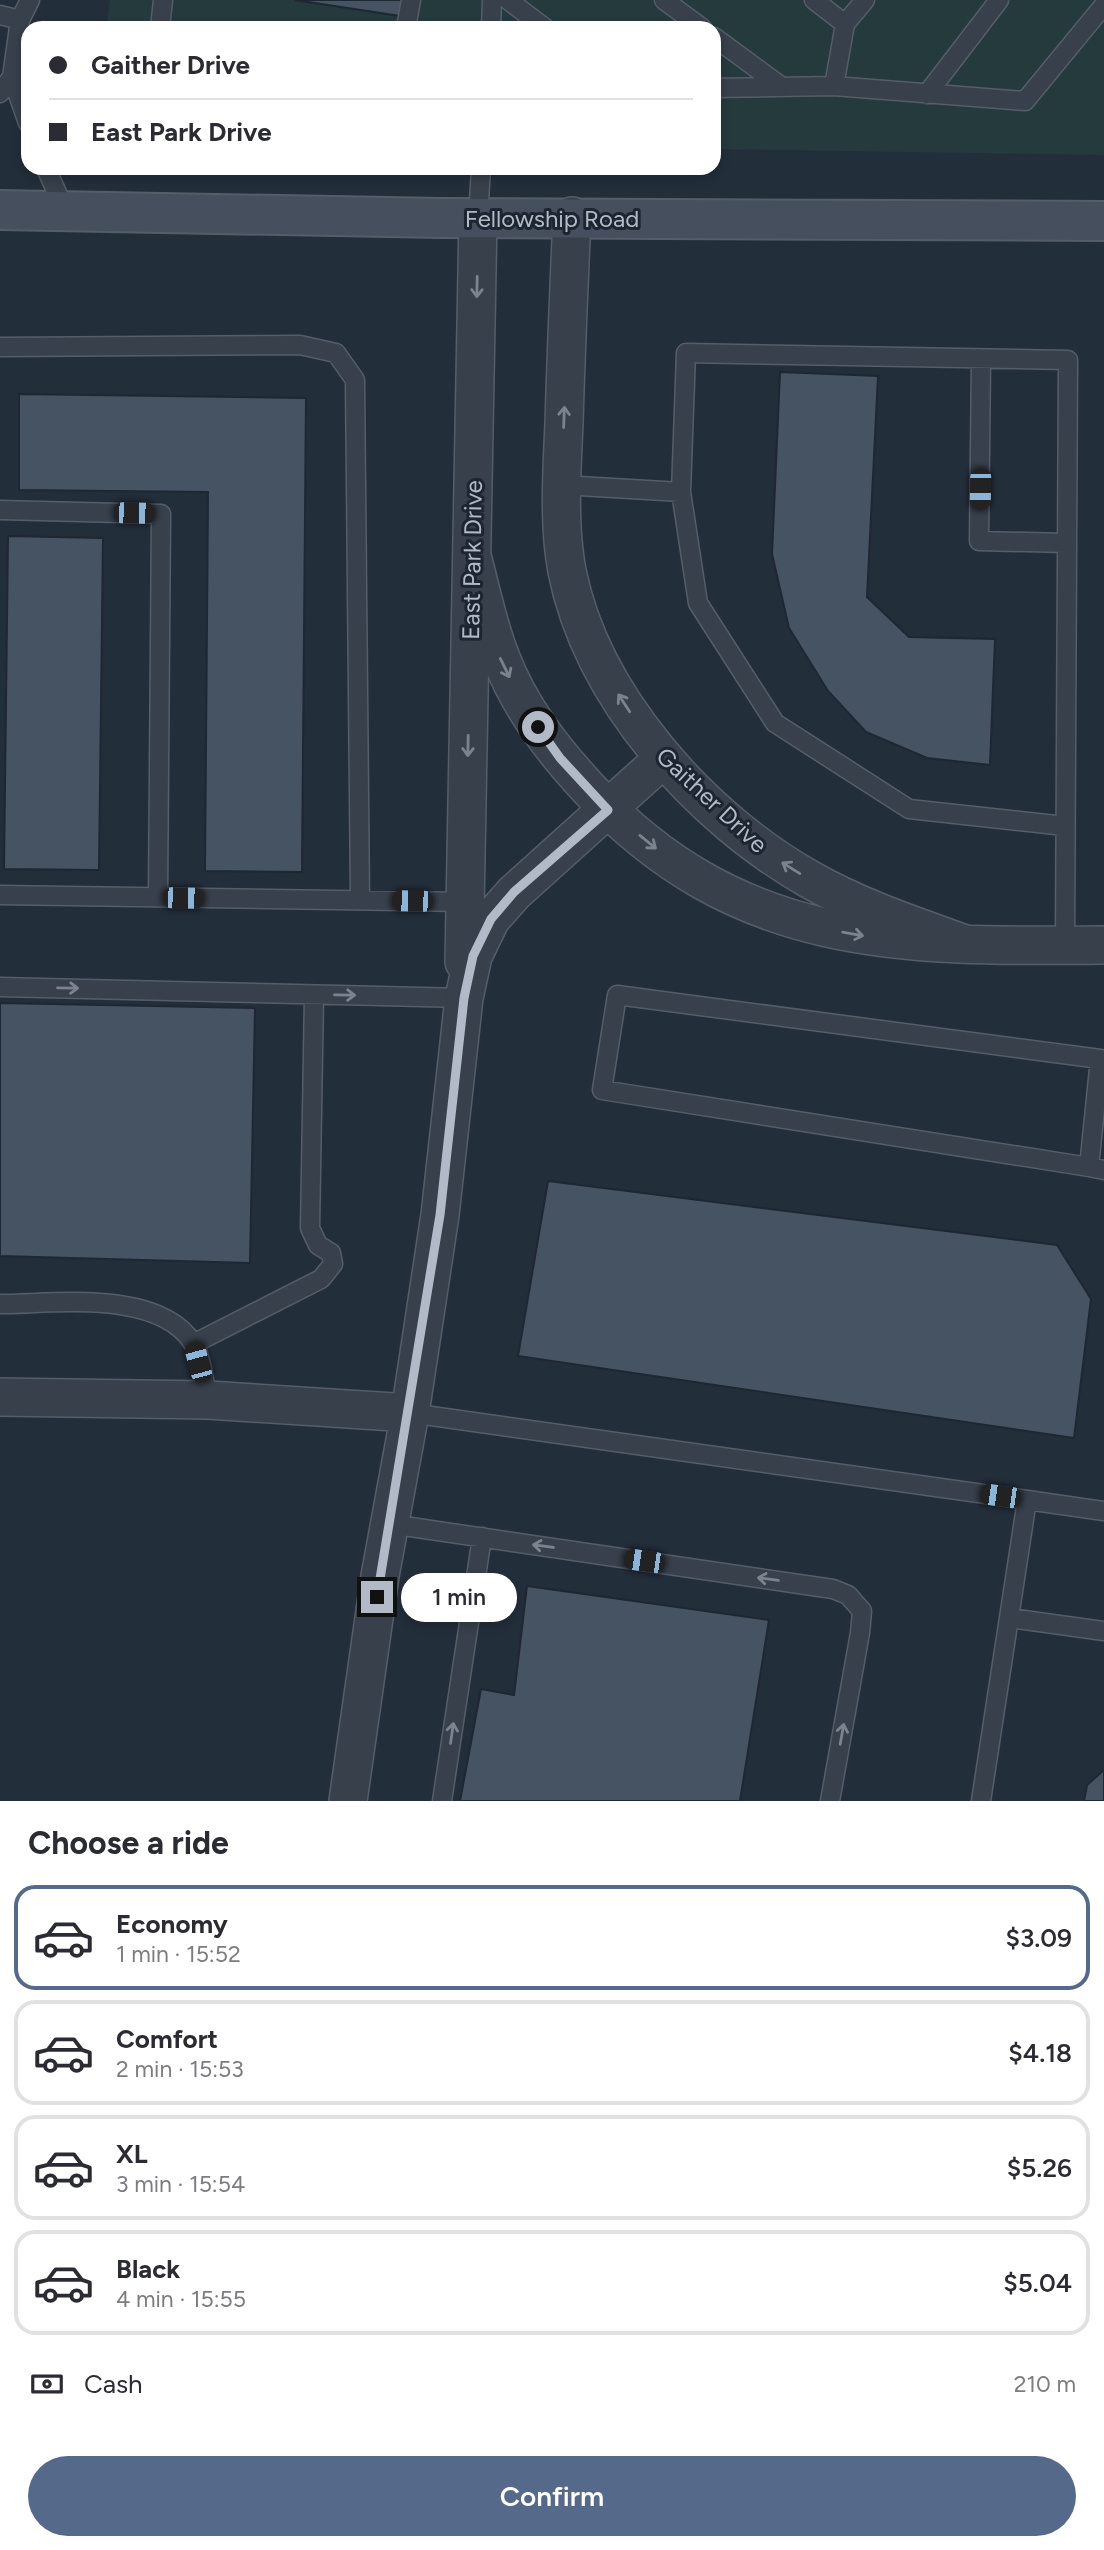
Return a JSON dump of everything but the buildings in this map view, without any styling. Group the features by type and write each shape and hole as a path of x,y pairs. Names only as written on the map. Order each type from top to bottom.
{"street":[{"name":"Fellowship Road","path":"0,210 478,218 572,216 1104,221"},
{"name":"Gaither Drive","path":"572,216 562,485 567,569 576,604 615,689 664,758 681,777 762,850 860,906 965,944"},
{"name":"East Park Drive","path":"348,1801 440,1215 464,998 478,218"},
{"name":"Gaither Drive","path":"472,556 500,657 527,712 560,758 608,810 680,866 718,890 754,906 845,933 879,939 965,944 1104,945"},
{"name":"East Park Drive","path":"464,998 473,956 491,919 514,892 664,758"},
{"path":"0,1397 208,1400 410,1413"}],"lane":[{"path":"21,103 12,77 20,20 30,0"},
{"path":"161,21 163,0"},
{"path":"407,21 411,0"},
{"path":"491,21 492,0"},
{"path":"508,0 536,21"},
{"path":"664,0 692,21"},
{"path":"814,0 845,24"},
{"path":"834,86 845,24 865,0"},
{"path":"927,93 999,0"},
{"path":"721,88 834,86 1025,101 1104,5"},
{"path":"0,15 20,20"},
{"path":"721,42 782,87"},
{"path":"0,93 12,77"},
{"path":"49,175 65,211"},
{"path":"478,218 481,175"},
{"path":"0,347 300,345 336,353 355,380 359,900"},
{"path":"1065,826 909,809 775,723 698,603 681,492 686,353 1068,360 1065,945"},
{"path":"981,359 979,541 1067,543"},
{"path":"562,485 681,492"},
{"path":"0,510 161,514 158,897"},
{"path":"0,895 465,902"},
{"path":"0,987 464,998"},
{"path":"193,1343 320,1279 333,1264 331,1253 318,1245 310,1228 314,995"},
{"path":"617,995 1100,1059 1097,1168 601,1090 617,995"},
{"path":"0,1304 129,1304 171,1322 193,1343 208,1400"},
{"path":"410,1413 1104,1511"},
{"path":"981,1801 1027,1500"},
{"path":"390,1524 834,1589 848,1595 862,1611 830,1801"},
{"path":"442,1801 482,1537"},
{"path":"1009,1618 1104,1631"}],"green space":[{"path":"110,0 1104,0 1104,155 721,149 721,21 107,21"}],"route":[{"path":"377,1597 410,1413 440,1215 464,998 473,956 491,919 514,892 608,810 560,758 538,727"}]}
